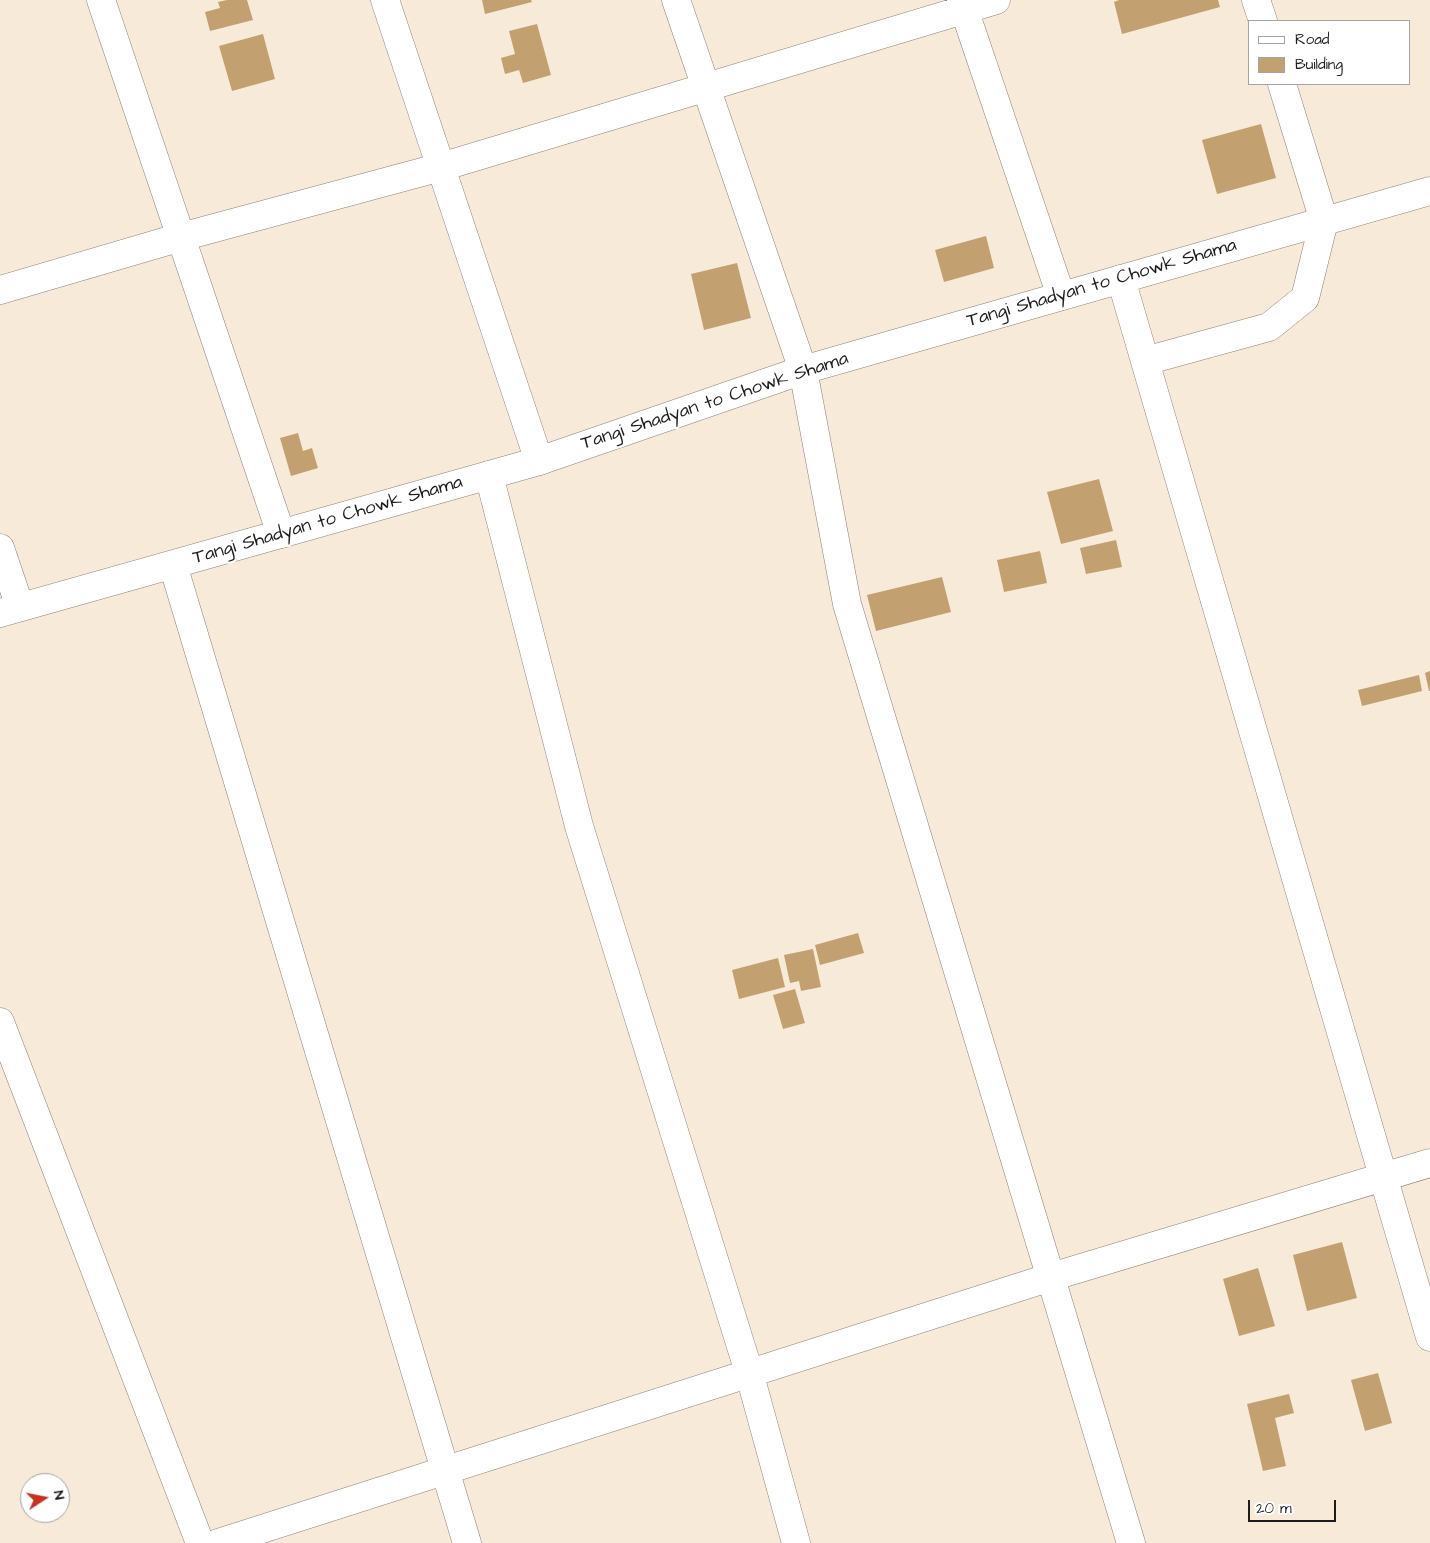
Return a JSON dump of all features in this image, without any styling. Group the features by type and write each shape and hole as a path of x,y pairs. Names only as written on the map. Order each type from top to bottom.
{"street":[{"path":"102,0 281,534"},
{"path":"385,0 538,461"},
{"path":"676,0 803,370 848,604 1052,1277 1130,1543"},
{"path":"0,290 181,237 441,167 706,88 963,5 996,0"},
{"path":"1256,0 1263,20"},
{"path":"963,5 1061,296"},
{"path":"1145,361 1269,326 1306,298 1324,221 1282,85"},
{"name":"Tangi Shadyan to Chowk Shama","path":"10,610 538,461 803,370 1430,190"},
{"path":"1121,279 1430,1337"},
{"path":"489,475 578,826 749,1372 796,1543"},
{"path":"0,548 10,610"},
{"path":"173,564 467,1543"},
{"path":"0,1022 200,1543"},
{"path":"218,1543 749,1372 1052,1277 1430,1164"}],"building":[{"path":"247,0 253,20 210,31 205,12 220,8 218,2"},
{"path":"482,0 531,0 532,2 485,14"},
{"path":"1119,0 1218,0 1220,7 1122,34 1114,2"},
{"path":"537,24 551,75 523,83 519,70 505,74 501,58 515,54 509,31"},
{"path":"263,34 275,79 232,91 219,46"},
{"path":"1261,124 1276,178 1217,194 1202,140"},
{"path":"986,236 994,268 944,282 935,250"},
{"path":"737,263 751,318 704,330 691,274"},
{"path":"298,433 303,451 312,448 318,468 291,476 280,438"},
{"path":"1099,479 1113,531 1061,544 1047,492"},
{"path":"1116,540 1122,567 1086,574 1080,548"},
{"path":"1040,551 1047,583 1004,592 997,560"},
{"path":"942,577 951,612 876,631 867,595"},
{"path":"1430,671 1430,691 1429,691 1425,673"},
{"path":"1419,675 1422,691 1362,706 1358,690"},
{"path":"858,933 864,953 820,965 815,945"},
{"path":"813,949 821,987 801,991 799,981 790,983 784,955"},
{"path":"778,958 785,987 739,999 732,970"},
{"path":"795,989 805,1023 783,1029 773,995"},
{"path":"1342,1242 1357,1298 1307,1311 1293,1255"},
{"path":"1258,1268 1275,1326 1239,1336 1223,1279"},
{"path":"1378,1373 1392,1423 1365,1431 1351,1380"},
{"path":"1289,1394 1294,1413 1275,1418 1286,1466 1263,1471 1247,1404"}]}
